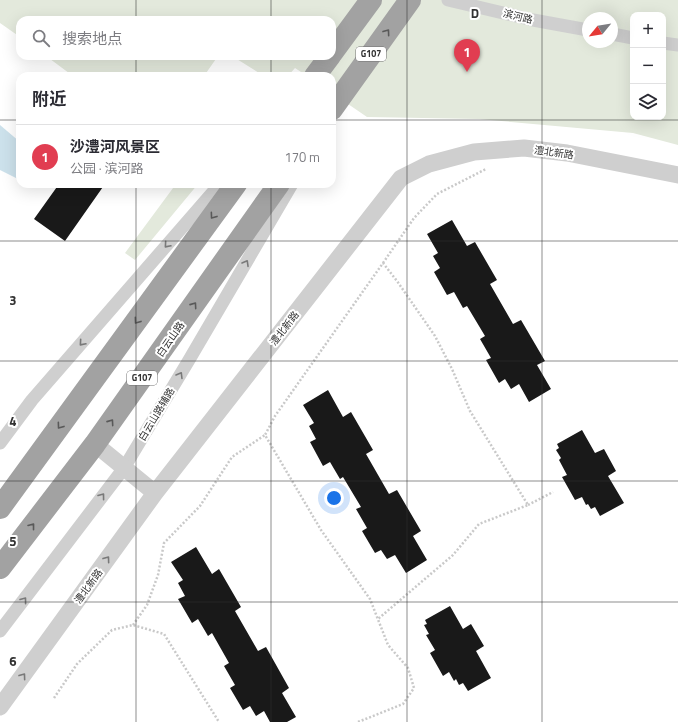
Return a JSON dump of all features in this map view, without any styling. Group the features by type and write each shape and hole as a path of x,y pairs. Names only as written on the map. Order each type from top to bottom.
{"highway":[{"path":"336,48 371,0"},
{"name":"G107","path":"336,103 410,0"},
{"path":"0,508 233,188"},
{"name":"白云山路","path":"0,568 95,444 276,188"}],"street":[{"name":"滨河路","path":"448,0 533,20 582,29"},
{"path":"618,35 630,37"},
{"path":"666,43 678,45"},
{"path":"336,108 351,82"},
{"name":"澧北新路","path":"0,707 155,493 401,178 429,164 474,152 524,148 567,153 678,175"},
{"path":"0,443 32,400 217,188"},
{"name":"白云山路辅路","path":"0,631 124,468 290,188"},
{"path":"95,444 155,493"}],"path":[{"path":"133,625 147,605 158,575 164,543 200,506 232,457 264,435 275,416 414,218 437,194 488,168"},
{"path":"383,263 435,336 452,369 470,411 528,505"},
{"path":"264,435 321,530 370,599 388,646 408,668 414,688 403,704 358,722"},
{"path":"378,619 453,554 479,524 528,505 553,492"},
{"path":"54,698 77,664 112,630 133,625 164,634 219,722"}],"shaded area":[{"path":"0,0 678,0 678,145 633,133 479,119 367,117 336,96 336,72 301,72 295,68 292,72 257,72 238,60 336,60 336,16 16,16 16,34 0,23"},
{"path":"51,60 215,60 207,72 68,72"},
{"path":"173,188 195,188 135,260 125,253"}],"water":[{"path":"0,125 16,139 16,178 0,170"}],"building":[{"path":"56,188 102,188 65,241 34,219"},
{"path":"452,220 467,246 475,242 497,280 490,284 513,324 521,320 545,361 537,365 551,389 529,402 519,384 511,389 505,379 499,383 486,360 491,358 480,339 485,336 467,306 463,308 454,292 447,295 434,272 440,268 433,256 438,253 427,234"},
{"path":"328,390 343,417 351,412 373,450 366,454 389,494 397,490 421,531 413,536 427,560 406,573 395,555 387,559 381,550 375,553 362,531 367,528 356,509 361,507 343,477 340,479 330,462 323,466 310,442 316,439 309,426 314,423 303,405"},
{"path":"582,430 595,453 604,449 616,471 608,476 624,503 600,516 595,507 591,509 588,504 586,505 582,497 575,500 562,477 567,475 559,460 561,458 556,450 559,448 557,444"},
{"path":"196,547 212,574 219,569 241,607 235,611 258,651 266,647 289,688 282,693 296,717 287,722 270,722 264,711 256,716 250,706 243,710 230,688 235,685 224,666 229,663 212,633 208,636 198,619 192,623 178,599 185,596 178,583 183,580 171,562"},
{"path":"450,606 463,629 471,624 484,646 476,651 491,678 468,691 463,683 459,685 456,679 454,681 449,672 443,676 430,653 435,650 426,635 429,634 424,625 427,624 425,620"}],"place":[{"name":"沙澧河风景区","path":"467,72"}]}
